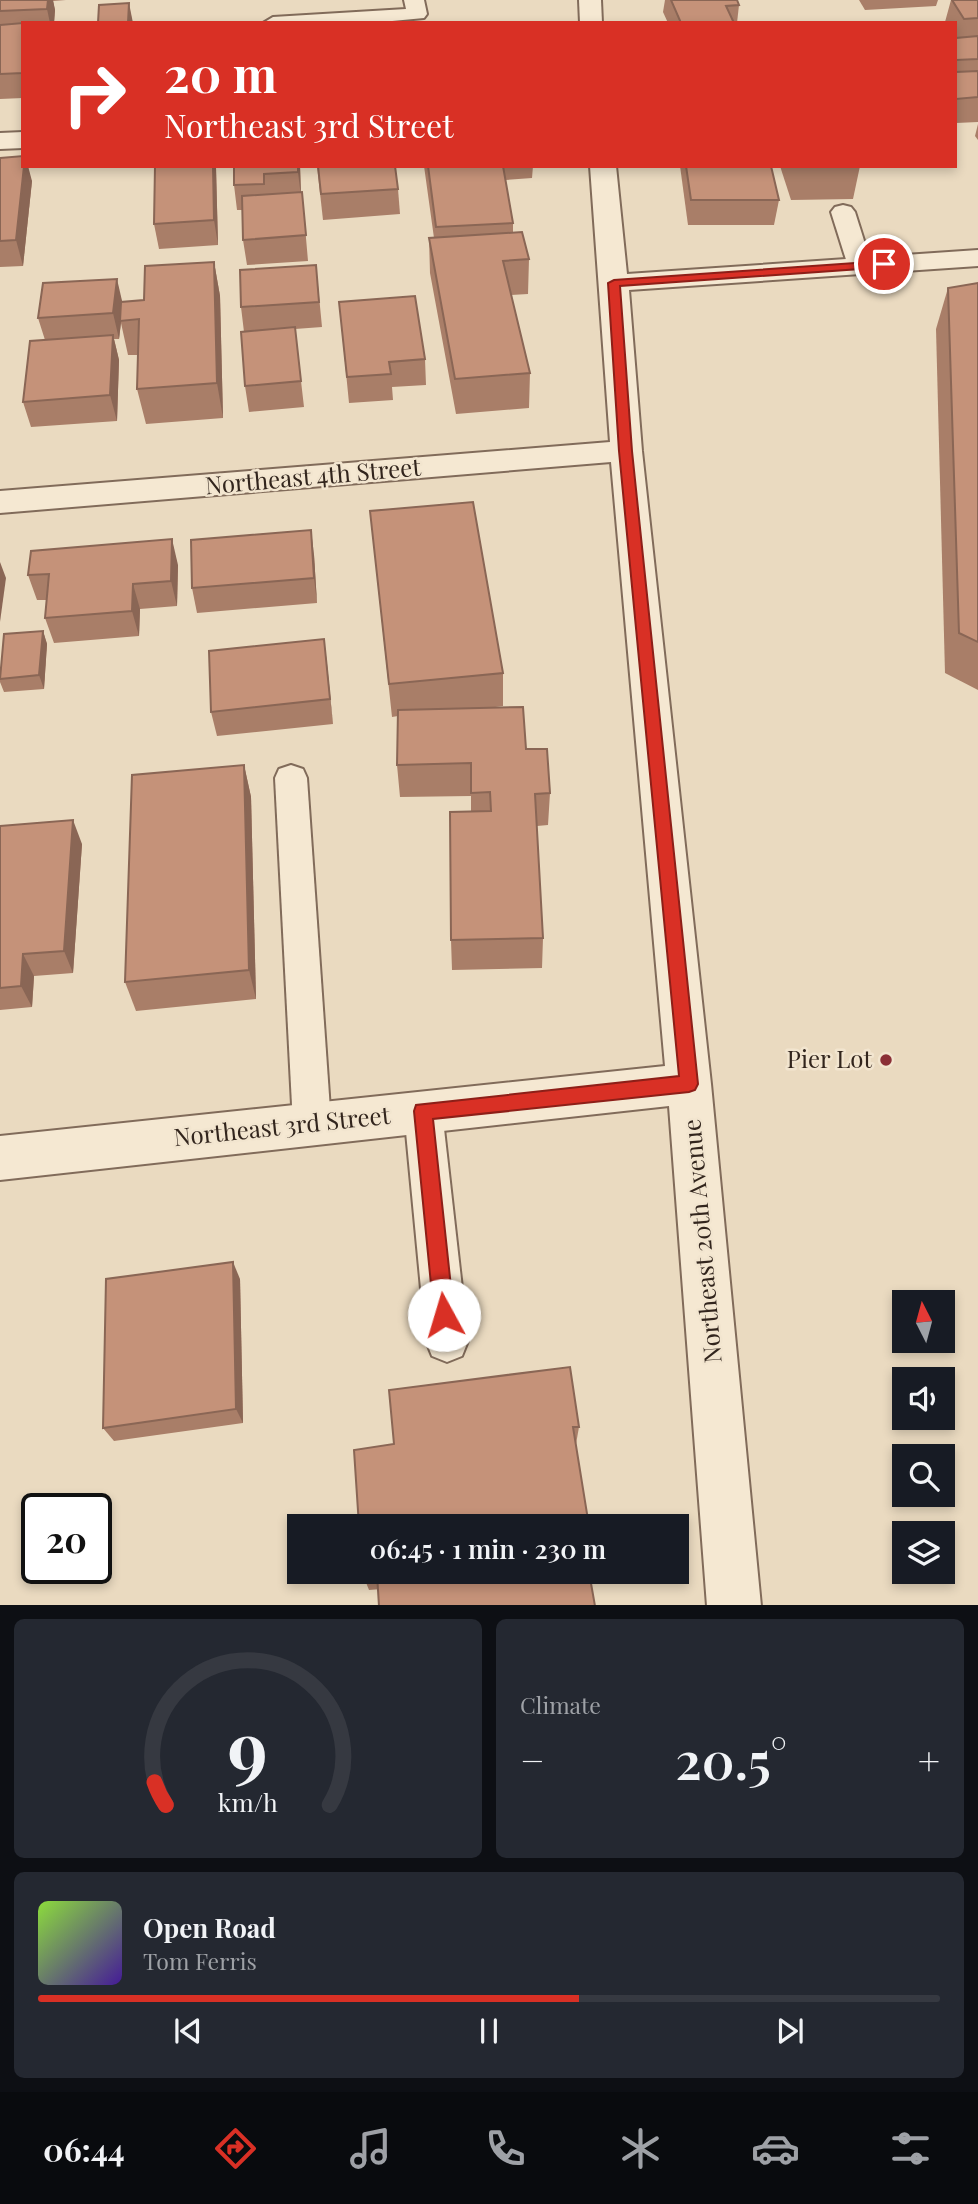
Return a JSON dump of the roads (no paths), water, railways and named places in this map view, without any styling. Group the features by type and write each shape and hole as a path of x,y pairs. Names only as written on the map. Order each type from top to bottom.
{"street":[{"path":"590,0 591,21"},
{"path":"0,141 21,140"},
{"name":"Northeast 20th Avenue","path":"603,168 626,451 689,1084 734,1605"},
{"path":"614,283 978,258"},
{"name":"Northeast 4th Street","path":"0,502 626,451"},
{"name":"Northeast 3rd Street","path":"0,1158 689,1084"}],"lane":[{"path":"305,21 417,14 414,0"},
{"path":"843,212 860,266"},
{"path":"291,778 312,1124"},
{"path":"423,1111 447,1340"}],"place":[{"name":"Pier Lot","path":"886,1060"}]}
